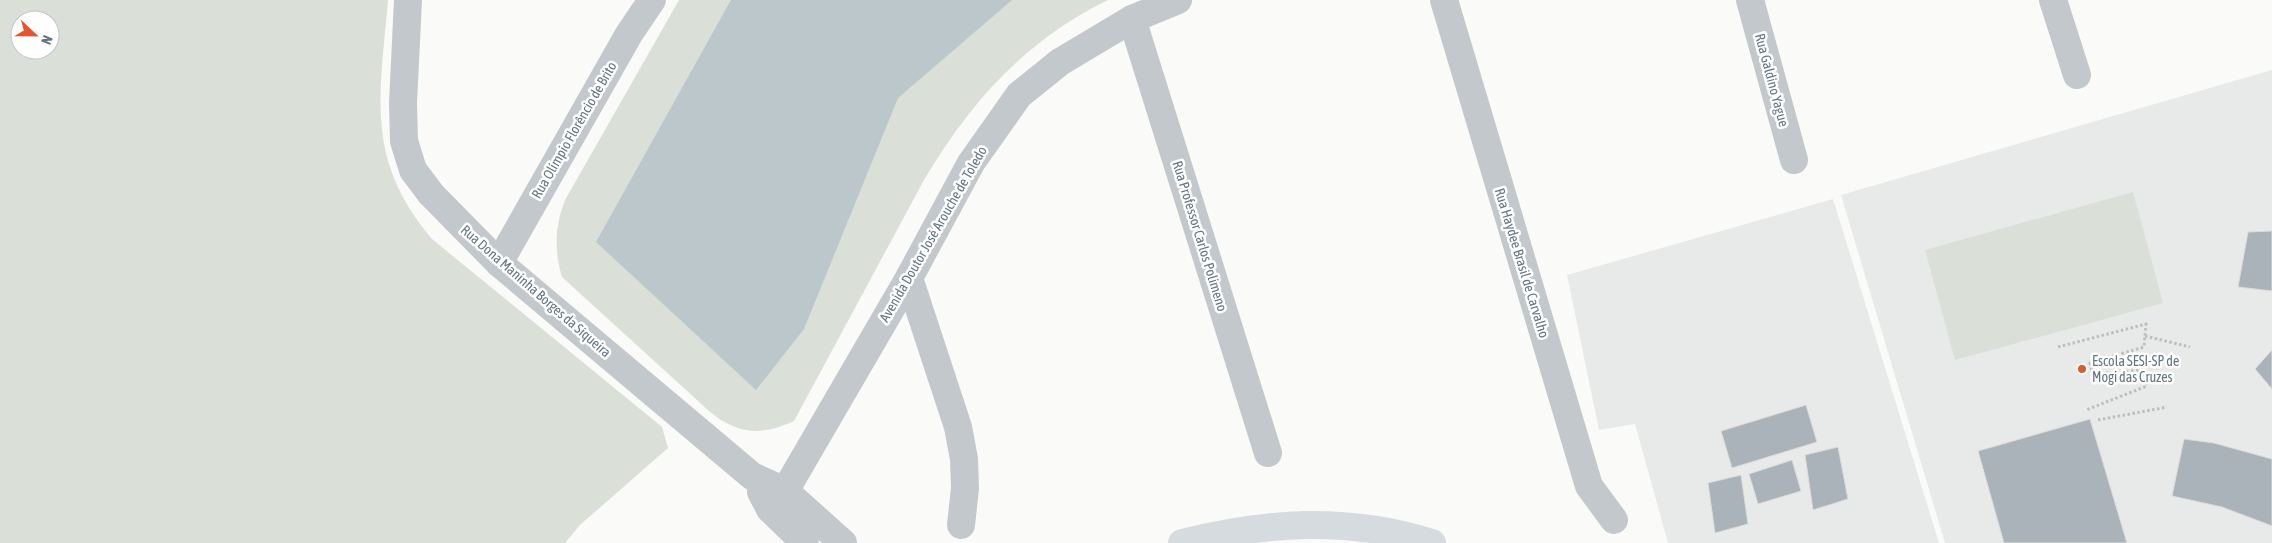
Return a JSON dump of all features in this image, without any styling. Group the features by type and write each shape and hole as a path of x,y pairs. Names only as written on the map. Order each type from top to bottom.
{"main road":[{"path":"1182,543 1220,534 1276,525 1432,543"}],"street":[{"name":"Rua Dona Maninha Borges da Siqueira","path":"408,0 403,112 404,141 413,170 430,194 499,262 778,500"},
{"name":"Rua Olímpio Florêncio de Brito","path":"499,262 629,34 652,0"},
{"name":"Avenida Doutor José Arouche de Toledo","path":"778,500 909,278 971,163 1019,95 1060,62 1132,19 1178,0"},
{"name":"Rua Haydee Brasil de Carvalho","path":"1444,0 1589,486 1614,520"},
{"name":"Rua Galdino Yague","path":"1750,0 1794,160"},
{"path":"2053,0 2077,75"},
{"name":"Rua Professor Carlos Polimeno","path":"1132,19 1268,453"},
{"path":"909,278 958,428 964,459 965,488 961,525"},
{"path":"778,500 805,543"},
{"path":"778,500 843,543"}],"path":[{"path":"2058,347 2146,324 2144,347 2090,363 2093,374 2143,370 2147,386 2086,410"},
{"path":"2145,336 2190,347"},
{"path":"2098,420 2167,407"}],"shaded area":[{"path":"0,0 388,0 380,96 382,125 386,153 395,181 410,210 432,239 662,427 668,448 580,525 565,543 0,543"},
{"path":"679,0 1108,0 1078,16 1051,34 1002,76 981,99 924,180 794,421 771,429 750,431 740,429 730,425 709,411 562,277 559,267 557,238 559,219 565,200"},
{"path":"731,0 1012,0 898,98 804,329 756,390 596,242"},
{"name":"Escola SESI-SP de Mogi das Cruzes","path":"2272,70 2272,543 1945,543 1841,195"},
{"path":"2133,192 2163,303 1955,360 1925,250"},
{"path":"1833,199 1939,543 1668,543 1635,424 1599,430 1567,275"}],"building":[{"path":"2272,231 2272,291 2238,287 2248,232"},
{"path":"2272,350 2272,389 2255,369"},
{"path":"1806,405 1817,442 1732,468 1721,431"},
{"path":"2090,419 2127,543 2004,543 1978,451"},
{"path":"2184,439 2214,443 2272,459 2272,526 2222,507 2172,496"},
{"path":"1838,447 1848,499 1813,510 1805,455"},
{"path":"1792,460 1801,491 1758,504 1749,474"},
{"path":"1741,475 1748,524 1715,533 1708,483"}],"place":[{"name":"Escola SESI-SP de Mogi das Cruzes","path":"2082,369"}]}
